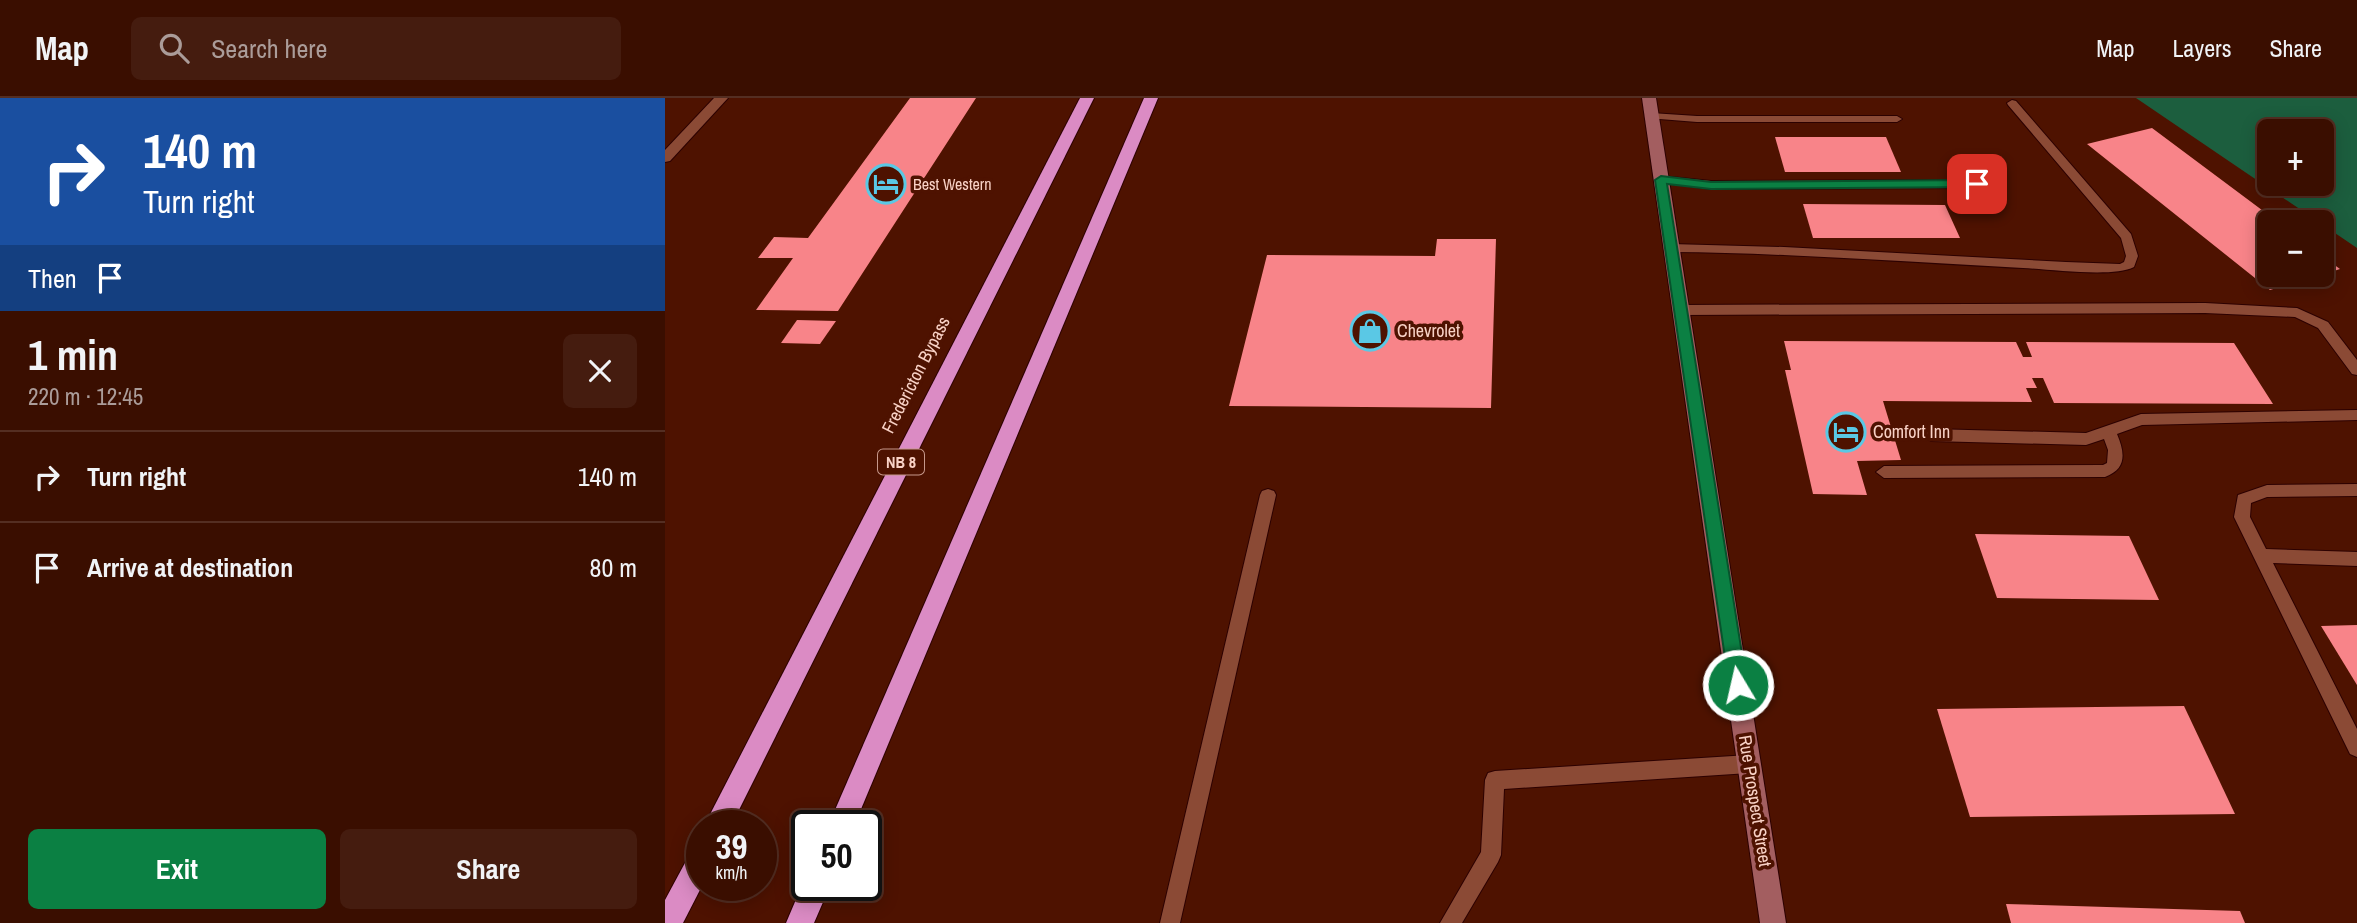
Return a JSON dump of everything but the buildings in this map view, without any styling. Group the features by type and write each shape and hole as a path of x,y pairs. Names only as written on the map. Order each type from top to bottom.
{"highway":[{"name":"Fredericton Bypass","path":"725,810 1087,98"},
{"path":"848,810 1151,98"},
{"path":"668,923 686,888"},
{"path":"800,923 809,901"}],"main road":[{"name":"Rue Prospect Street","path":"1650,107 1773,923"}],"street":[{"path":"665,158 721,98"}],"lane":[{"path":"1671,248 1724,248 2026,266 2122,268 2130,264 2132,256 2127,237 2012,103"},
{"path":"1650,107 1697,120 1897,119"},
{"path":"1661,180 1711,185 1977,184"},
{"path":"1681,310 2204,309 2297,313 2323,325 2357,370"},
{"path":"1931,435 2085,439 2141,420 2357,415"},
{"path":"1884,472 2105,471 2114,466 2116,450 2108,431"},
{"path":"2357,490 2267,491 2244,499 2242,517 2357,748"},
{"path":"1170,923 1268,495"},
{"path":"2260,556 2357,559"},
{"path":"1450,923 1492,855 1495,780 1749,764"}],"green space":[{"path":"2136,98 2357,98 2357,248 2334,232 2334,210 2301,210 2280,196 2334,196 2334,119 2257,119 2257,180"}],"place":[{"name":"Best Western","path":"886,184"},
{"name":"Chevrolet","path":"1370,331"},
{"name":"Comfort Inn","path":"1846,432"}],"route":[{"path":"1738,685 1661,180 1711,185 1977,184"}]}
